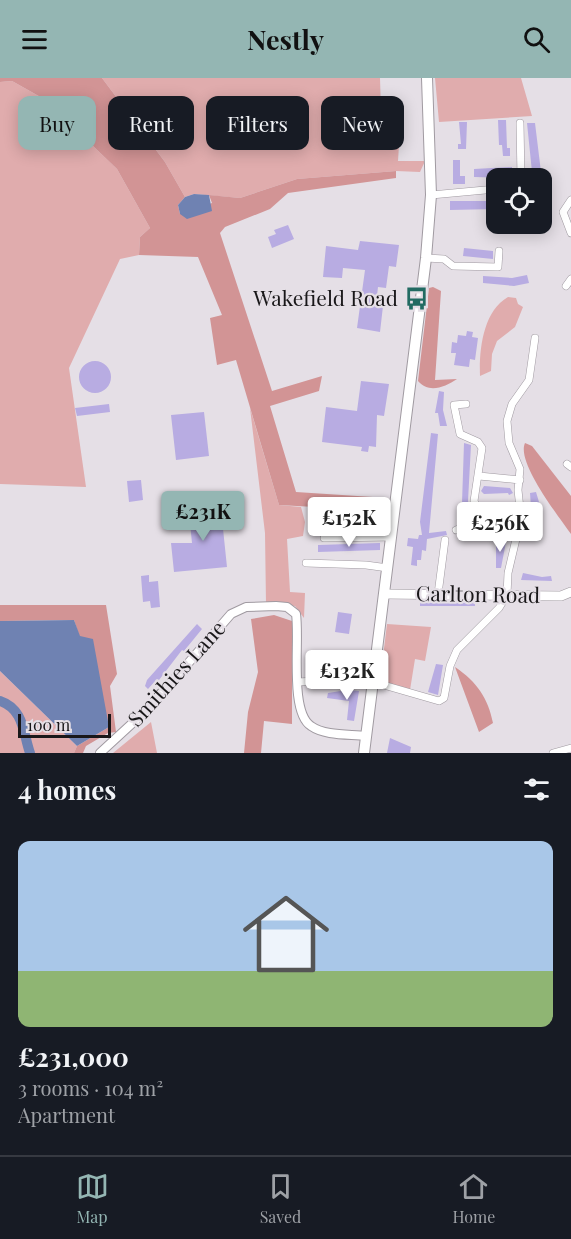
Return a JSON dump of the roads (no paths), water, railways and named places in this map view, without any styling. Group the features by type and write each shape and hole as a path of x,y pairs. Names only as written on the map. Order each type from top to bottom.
{"main road":[{"path":"364,753 369,682 385,594 426,258 431,195 431,118 427,78"},
{"name":"Carlton Road","path":"385,594 561,596 571,592"}],"street":[{"path":"520,123 520,168"},
{"path":"431,195 486,190"},
{"path":"571,200 563,212 571,233"},
{"path":"426,258 444,259 453,266 498,267 499,251"},
{"path":"566,286 571,279"},
{"path":"298,682 347,679 369,682 439,701 444,698 450,666 457,650 499,608 507,595 508,573 521,524 519,461 509,443 507,421 512,404 529,380 535,338"},
{"path":"522,359 532,360"},
{"path":"456,530 486,518 474,501 477,467 482,447 478,442 460,434 455,421 454,405 466,404"},
{"path":"478,476 520,480"},
{"path":"324,538 392,537"},
{"path":"438,594 445,540"},
{"path":"306,563 388,568"},
{"name":"Smithies Lane","path":"100,753 140,718 224,621 246,607 287,607 296,614 299,707 302,716 311,726 325,732 366,736"},
{"path":"326,682 327,690"},
{"path":"554,753 571,748"}],"water":[{"path":"194,194 209,195 212,211 187,219 180,214 178,205 185,197"},
{"path":"74,620 80,636 93,639 109,727 77,746 0,671 0,621"}],"waterway":[{"path":"0,701 8,705 18,716 30,753"}],"place":[{"name":"Wakefield Road","path":"416,299"}]}
